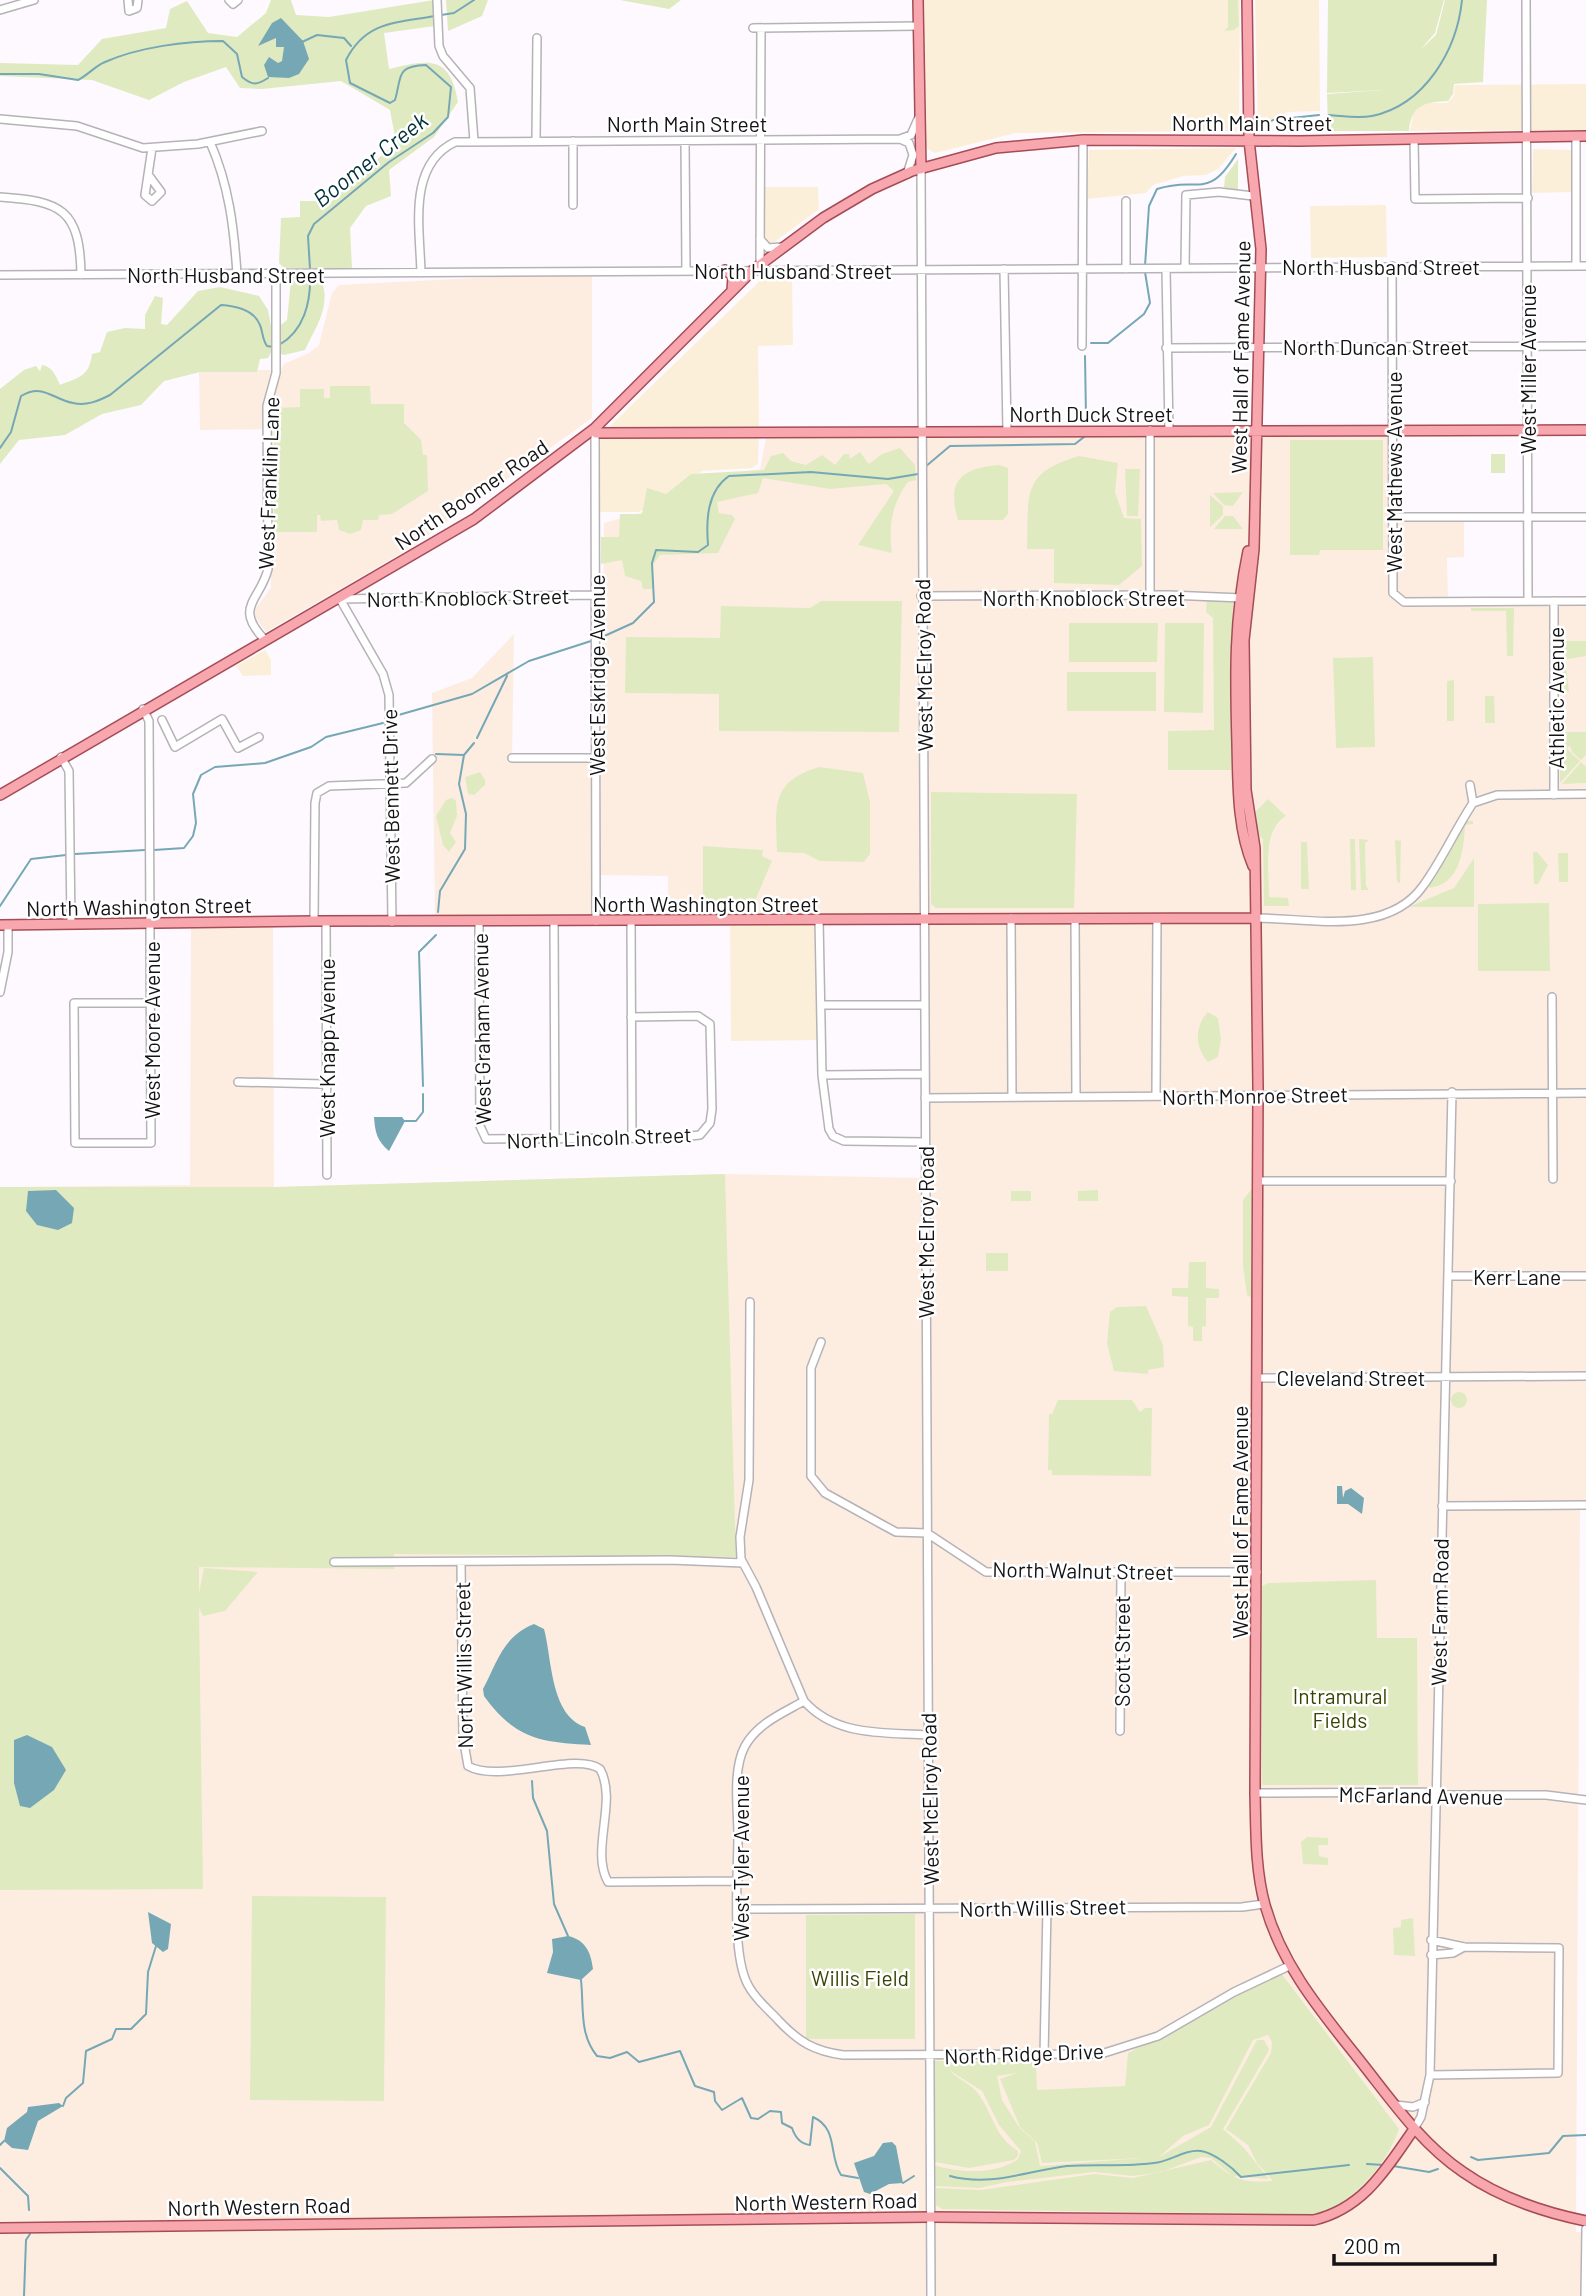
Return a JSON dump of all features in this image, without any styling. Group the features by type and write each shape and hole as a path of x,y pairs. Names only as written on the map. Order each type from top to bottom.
{"main road":[{"path":"918,0 921,169"},
{"name":"West Hall of Fame Avenue","path":"1247,0 1249,140 1260,243 1254,532 1242,598 1246,790 1255,848 1253,867 1256,918 1257,1848 1264,1904 1290,1966 1342,2041 1414,2129"},
{"path":"919,88 921,169"},
{"name":"North Main Street","path":"921,169 996,148 1083,140 1581,136"},
{"name":"North Boomer Road","path":"0,795 143,709 340,599 474,519 595,430 756,267 848,203 921,169"},
{"path":"725,270 733,276 732,291"},
{"name":"North Duck Street","path":"595,430 1586,430"},
{"name":"North Washington Street","path":"4,925 314,921 1256,918"},
{"path":"1414,2129 1477,2181 1527,2206 1586,2221"},
{"name":"North Western Road","path":"0,2228 931,2217 1314,2220 1332,2215 1353,2204 1375,2183 1414,2129"}],"street":[{"path":"0,10 34,0"},
{"path":"128,0 129,11 137,8 138,0"},
{"path":"229,0 233,4 238,0"},
{"path":"438,0 439,46 443,56 470,88 474,141"},
{"name":"West Miller Avenue","path":"1526,0 1528,601"},
{"path":"752,28 918,26"},
{"path":"756,267 760,239 761,28"},
{"path":"536,140 537,38"},
{"path":"0,119 77,125 129,146 152,148 210,142 262,131"},
{"path":"900,139 911,135 918,119"},
{"path":"1576,266 1581,136"},
{"path":"900,139 909,143 913,155 907,174"},
{"name":"North Main Street","path":"421,273 420,196 424,173 431,159 455,142 900,139"},
{"path":"1414,139 1415,198 1528,198"},
{"path":"1082,346 1083,140"},
{"path":"573,141 573,205"},
{"path":"685,141 686,271"},
{"path":"210,142 229,197 235,228 236,274"},
{"path":"150,177 152,148"},
{"name":"West McElroy Road","path":"921,169 931,2296"},
{"path":"1185,268 1186,195 1206,192 1254,196"},
{"path":"0,197 31,198 62,211 79,240 81,275"},
{"path":"1126,201 1126,269"},
{"path":"760,239 768,248 782,247"},
{"name":"West Mathews Avenue","path":"1392,266 1393,593 1404,602 1528,601"},
{"name":"North Husband Street","path":"0,275 686,271 756,267 1166,269 1586,266"},
{"path":"1004,269 1007,431"},
{"path":"1166,269 1169,430"},
{"name":"West Franklin Lane","path":"265,640 250,616 249,607 251,599 265,581 268,569 267,406 276,373 276,274"},
{"name":"North Duncan Street","path":"1167,348 1586,346"},
{"name":"West Eskridge Avenue","path":"595,430 596,921"},
{"path":"1150,430 1150,595"},
{"path":"1392,517 1586,517"},
{"name":"North Knoblock Street","path":"340,599 596,595"},
{"name":"North Knoblock Street","path":"921,596 1150,595 1242,598"},
{"name":"West Bennett Drive","path":"340,599 383,674 389,695 392,922"},
{"path":"1528,601 1586,601"},
{"name":"Athletic Avenue","path":"1554,601 1554,795"},
{"name":"West Moore Avenue","path":"143,709 149,720 152,1143 75,1143 74,1003 151,1003"},
{"path":"162,720 175,747 222,719 238,748 259,737"},
{"path":"61,757 69,771 71,924"},
{"path":"512,758 596,758"},
{"path":"314,921 314,807 317,793 329,786 389,785 411,780 432,759"},
{"path":"1469,785 1473,803 1497,795 1586,794"},
{"name":"North Washington Street","path":"1256,918 1365,919 1382,915 1407,901 1422,888 1473,803"},
{"path":"1010,918 1012,1096"},
{"path":"1075,918 1076,1096"},
{"path":"1156,1096 1157,918"},
{"path":"819,919 822,1075 829,1129 834,1136 844,1141 925,1142"},
{"path":"554,920 555,1139"},
{"name":"West Knapp Avenue","path":"326,921 324,1084 327,1175"},
{"path":"631,921 632,1138"},
{"name":"West Graham Avenue","path":"479,922 480,1098 483,1136"},
{"path":"0,992 8,952 4,925"},
{"path":"1552,997 1553,1179"},
{"path":"821,1005 924,1005"},
{"name":"North Lincoln Street","path":"483,1136 490,1140 700,1135 710,1123 710,1024 704,1018 631,1017"},
{"path":"822,1075 924,1074"},
{"path":"238,1082 324,1084"},
{"name":"West Farm Road","path":"1414,2129 1425,2102 1430,2075 1452,1093"},
{"name":"North Monroe Street","path":"925,1098 1586,1093"},
{"path":"1258,1181 1451,1181"},
{"name":"Kerr Lane","path":"1449,1276 1586,1276"},
{"path":"750,1301 750,1480 740,1537 743,1563 756,1587 804,1701 813,1711 842,1728 928,1735"},
{"name":"North Walnut Street","path":"821,1342 813,1356 811,1368 811,1476 825,1493 896,1532 927,1533 986,1572 1257,1572"},
{"name":"Cleveland Street","path":"1257,1378 1586,1376"},
{"path":"1442,1506 1586,1505"},
{"path":"334,1562 670,1560 743,1563"},
{"name":"North Willis Street","path":"461,1562 463,1737 468,1766 510,1770 586,1763 600,1769 604,1783 604,1858 608,1882 738,1881"},
{"name":"Scott Street","path":"1120,1731 1121,1571"},
{"name":"West Tyler Avenue","path":"788,2030 747,1984 740,1955 738,1881 741,1755 747,1743 765,1723 804,1701"},
{"name":"McFarland Avenue","path":"1255,1793 1436,1792 1443,1795 1546,1795 1586,1800"},
{"name":"North Willis Street","path":"738,1909 1047,1908 1121,1905 1242,1907 1264,1904"},
{"path":"1044,2056 1047,1908"},
{"path":"1430,2075 1558,2073 1559,1948 1464,1947 1431,1940"},
{"path":"1431,1955 1453,1953 1464,1947"},
{"name":"North Ridge Drive","path":"788,2030 800,2042 819,2052 843,2055 1101,2054 1143,2041 1234,1992 1290,1966"},
{"path":"1396,2105 1413,2107 1425,2102"},
{"path":"1585,2296 1586,2229"}],"shaded area":[{"path":"924,0 1240,0 1239,131 1016,133 935,153 926,148"},
{"path":"1255,0 1319,0 1320,111 1288,112 1258,127"},
{"path":"1586,84 1586,130 1410,131 1413,114 1419,107 1427,103 1447,103 1454,96 1455,85"},
{"path":"1236,148 1218,169 1206,175 1183,176 1153,185 1146,193 1087,199 1089,150"},
{"path":"1533,149 1572,150 1572,192 1532,193"},
{"path":"764,187 818,187 819,209 772,244 764,238"},
{"path":"1386,205 1387,257 1311,258 1310,206"},
{"path":"592,272 592,418 412,547 266,632 255,617 255,609 271,588 271,429 200,430 199,370 281,370 284,364 309,353 319,345 332,293 339,285"},
{"path":"792,273 793,345 758,346 759,427 609,427 766,275"},
{"path":"759,432 758,464 752,468 702,471 688,480 673,497 639,512 596,512 596,433"},
{"path":"1397,434 1396,518 1464,517 1464,557 1447,558 1448,601 1586,602 1586,1501 1580,1502 1576,2232 1586,2232 1586,2296 0,2296 0,1187 190,1185 191,923 273,922 274,1187 725,1174 924,1178 924,919 668,915 668,876 600,875 604,523 670,505 699,480 760,469 766,438"},
{"path":"514,634 512,759 595,758 596,921 435,921 432,693 472,678"},
{"path":"265,650 271,660 271,675 243,676 236,666"},
{"path":"819,920 820,1040 731,1041 730,921"}],"green space":[{"path":"271,0 291,0 296,15 329,17 434,0 435,26 384,33 389,69 415,64 435,64 449,75 458,102 434,137 389,170 391,196 366,206 350,228 352,268 284,268 279,263 281,218 300,217 300,201 332,201 396,142 390,110 341,81 262,89 240,88 226,67 184,82 149,100 92,80 0,76 0,63 78,65 102,39 166,28 170,9 187,1 208,33 237,37 266,13"},
{"path":"446,0 488,0 482,16 448,31"},
{"path":"620,0 681,0 669,9"},
{"path":"1228,0 1238,0 1239,26 1234,30 1224,31 1228,27"},
{"path":"1328,0 1444,0 1435,33 1420,50 1436,35 1445,0 1487,0 1483,82 1454,84 1453,94 1448,101 1432,102 1416,110 1409,131 1328,131 1327,94 1384,90 1327,93"},
{"path":"1238,159 1238,190 1224,188 1225,177"},
{"path":"314,277 322,282 325,300 321,317 305,350 284,355 272,350 268,358 260,359 257,372 200,372 164,381 141,405 102,414 65,435 19,440 0,464 0,389 24,370 36,366 40,371 42,365 46,366 54,372 60,385 78,378 86,372 92,354 100,352 107,332 125,328 145,329 145,315 155,296 163,298 161,324 167,325 198,291 220,287 259,296 268,310 272,332 287,320 291,280 303,283"},
{"path":"330,386 370,386 371,404 404,404 404,423 421,440 423,455 427,455 428,491 392,514 379,515 378,520 363,520 361,530 350,534 339,530 337,520 321,521 320,515 317,515 317,532 274,532 274,408 300,407 300,389 324,389 324,398 330,398"},
{"path":"1290,440 1383,440 1383,550 1320,550 1319,555 1290,555"},
{"path":"900,448 915,465 916,480 908,482 895,507 891,525 892,553 858,545 894,491 886,484 830,489 763,478 758,493 717,502 719,513 732,515 735,519 718,553 660,555 653,565 652,589 643,589 641,581 625,576 622,560 601,564 601,537 619,537 620,514 642,514 647,488 666,494 691,474 764,470 771,456 783,453 791,461 806,465 822,455 835,465 844,454 849,454 850,459 860,452 869,464 882,454"},
{"path":"1491,454 1505,454 1505,473 1491,473"},
{"path":"1079,456 1118,463 1115,492 1124,518 1141,519 1142,566 1119,585 1054,583 1054,549 1027,549 1029,500 1037,479 1046,470"},
{"path":"999,465 1008,468 1008,514 1003,520 958,520 954,495 960,479 975,469"},
{"path":"1125,469 1140,469 1138,516 1127,516"},
{"path":"1243,492 1233,506 1224,505 1213,493"},
{"path":"1210,495 1223,506 1223,515 1210,527"},
{"path":"1225,516 1233,516 1243,529 1214,529"},
{"path":"1207,596 1233,598 1231,770 1168,770 1168,731 1214,730 1213,618 1206,612"},
{"path":"821,601 902,601 899,732 719,731 719,694 625,693 626,637 720,638 721,606 810,608"},
{"path":"1471,608 1514,608 1513,656 1507,656 1506,611 1471,611"},
{"path":"1069,623 1158,623 1157,662 1069,662"},
{"path":"1165,623 1204,623 1203,713 1164,712"},
{"path":"1560,641 1586,641 1586,656 1561,660"},
{"path":"1373,657 1375,747 1336,748 1333,658"},
{"path":"1566,667 1569,691 1562,693 1560,668"},
{"path":"1067,672 1156,672 1156,711 1067,711"},
{"path":"1454,680 1454,721 1447,721 1447,681"},
{"path":"1485,696 1494,696 1495,723 1485,723"},
{"path":"1560,732 1586,732 1586,755 1581,760 1572,752 1570,746 1566,748 1580,761 1560,783 1560,744 1564,746"},
{"path":"1581,762 1586,767 1586,783 1562,784"},
{"path":"819,767 863,773 870,802 870,854 864,862 820,861 804,853 777,852 777,810 783,789 791,780"},
{"path":"480,772 485,785 474,795 468,794 465,777"},
{"path":"931,792 1077,794 1074,908 936,908 931,904"},
{"path":"452,798 456,801 457,816 450,833 456,842 449,852 443,845 436,816 446,800"},
{"path":"1268,799 1286,816 1278,822 1270,841 1269,897 1288,898 1289,906 1264,906 1263,839 1258,835 1255,812"},
{"path":"1466,821 1473,821 1473,824 1465,825 1461,855 1454,873 1448,880 1429,888 1429,883"},
{"path":"1350,839 1355,839 1356,890 1351,890"},
{"path":"1359,839 1369,840 1365,843 1366,886 1369,890 1361,890"},
{"path":"1395,840 1401,841 1400,883 1397,882"},
{"path":"1301,842 1307,842 1309,889 1301,889"},
{"path":"703,846 763,850 762,856 772,861 751,910 703,910"},
{"path":"1533,852 1537,852 1548,865 1538,884 1534,884"},
{"path":"1558,853 1568,853 1568,882 1559,882"},
{"path":"1474,858 1474,907 1408,907 1454,888"},
{"path":"1549,903 1550,971 1478,971 1478,904"},
{"path":"1208,1012 1218,1018 1221,1039 1218,1057 1208,1062 1201,1051 1198,1031"},
{"path":"725,1174 736,1557 394,1554 394,1569 199,1567 199,1593 204,1568 258,1572 225,1611 203,1616 199,1608 203,1889 0,1890 0,1187 275,1187"},
{"path":"1258,1181 1257,1301 1247,1295 1243,1266 1243,1200"},
{"path":"1098,1190 1098,1201 1078,1201 1078,1191"},
{"path":"1011,1191 1031,1191 1031,1201 1011,1201"},
{"path":"986,1253 1008,1253 1008,1271 986,1271"},
{"path":"1189,1262 1206,1262 1206,1288 1219,1289 1219,1298 1206,1298 1206,1326 1202,1327 1202,1341 1193,1341 1193,1327 1188,1326 1188,1297 1172,1296 1172,1288 1188,1288"},
{"path":"1146,1306 1163,1345 1164,1367 1148,1370 1148,1374 1114,1371 1107,1343 1110,1312 1117,1307"},
{"path":"1456,1392 1462,1392 1467,1400 1465,1406 1456,1408 1451,1403 1451,1397"},
{"path":"1058,1400 1132,1400 1140,1412 1145,1408 1152,1408 1151,1476 1052,1475 1052,1470 1048,1470 1049,1414 1052,1414"},
{"name":"Intramural Fields","path":"1376,1580 1377,1638 1417,1638 1418,1785 1262,1785 1262,1586 1268,1583"},
{"path":"1307,1837 1328,1838 1328,1845 1318,1845 1319,1856 1328,1858 1328,1865 1303,1864 1301,1842"},
{"path":"252,1896 386,1897 384,2101 250,2100"},
{"name":"Willis Field","path":"915,1914 915,2039 806,2039 806,1915"},
{"path":"1413,1918 1415,1956 1394,1955 1393,1928 1401,1927 1401,1920"},
{"path":"1281,1973 1399,2129 1386,2156 1365,2183 1340,2203 1312,2215 942,2209 936,2205 936,2188 981,2190 1094,2174 1133,2178 1156,2173 1133,2176 1094,2172 979,2188 935,2186 934,2165 955,2170 988,2170 1018,2159 1021,2151 999,2125 982,2091 949,2070 976,2091 998,2131 1018,2151 1018,2156 1014,2160 969,2168 935,2162 935,2061 1036,2062 1037,2090 1125,2086 1128,2053","holes":["1268,2035 1272,2042 1271,2053 1226,2129 1248,2145 1257,2163 1273,2181 1246,2181 1233,2176 1269,2179 1243,2147 1223,2129 1267,2054 1269,2049 1264,2040 1257,2040 1211,2127 1159,2157 1183,2136 1209,2125 1253,2040","1017,2073 1000,2079 1020,2127 1037,2143 1042,2163 1142,2158 1040,2166 1035,2142 1019,2127 1002,2100 997,2076","1201,2157 1211,2158 1230,2174 1211,2160 1164,2171"]}],"water":[{"path":"281,18 303,41 309,59 299,74 289,78 268,77 264,65 269,57 278,63 282,61 284,47 276,47 276,38 258,46 272,23"},
{"path":"374,1117 402,1117 405,1121 389,1151 377,1136"},
{"path":"56,1190 74,1208 72,1223 58,1230 37,1225 26,1211 28,1191"},
{"path":"1337,1486 1342,1486 1343,1498 1345,1491 1351,1488 1364,1498 1362,1514 1348,1504 1337,1504"},
{"path":"534,1624 544,1629 554,1684 565,1711 574,1721 585,1727 591,1745 531,1736 507,1722 484,1696 483,1689 502,1651 523,1629"},
{"path":"27,1735 52,1747 66,1770 54,1790 30,1808 20,1806 14,1783 14,1740"},
{"path":"148,1912 171,1924 168,1949 163,1952 152,1943"},
{"path":"568,1936 583,1944 591,1958 593,1969 581,1980 547,1973 553,1952 552,1939"},
{"path":"59,2103 63,2106 38,2121 28,2150 12,2148 4,2141 7,2128 27,2112 28,2107"},
{"path":"892,2142 896,2146 903,2183 889,2184 870,2194 864,2192 854,2163 874,2156 883,2143"}],"waterway":[{"name":"Boomer Creek","path":"441,15 454,13 474,0"},
{"path":"1329,115 1372,116 1391,110 1422,88 1445,56 1459,19 1462,0"},
{"name":"Boomer Creek","path":"310,269 308,236 314,224 389,162 433,133 448,117 451,87 426,65 404,70 395,100 390,103 350,83 346,60 363,38 383,26 435,16"},
{"path":"302,42 317,35 344,38 351,46"},
{"path":"0,74 39,74 78,80 101,64 133,52 194,42 223,41 237,54 242,77 255,84 268,78"},
{"path":"1263,126 1273,120 1319,115"},
{"path":"1145,266 1149,206 1157,189 1209,182 1226,169 1236,154"},
{"path":"1091,343 1108,343 1144,314 1150,303 1145,272"},
{"name":"Boomer Creek","path":"279,345 295,332 304,315 310,275"},
{"name":"Boomer Creek","path":"0,448 11,432 21,396 42,391 78,404 110,395 221,305 238,308 253,315 260,325 267,346 274,347"},
{"path":"1085,356 1086,417"},
{"path":"925,467 950,446 1075,444 1084,437"},
{"path":"600,638 633,623 654,602 652,563 656,550 698,552 708,545 709,507 716,490 729,476 811,472 888,479 918,474"},
{"path":"395,716 472,694 529,661 591,641"},
{"path":"477,738 507,676"},
{"path":"154,850 184,848 193,836 196,823 193,794 201,775 215,767 265,763 311,747 326,737 383,723"},
{"path":"436,754 464,755 474,743"},
{"path":"438,912 440,891 465,849 466,814 459,784 464,755"},
{"path":"75,854 145,850"},
{"path":"0,906 31,859 66,855"},
{"path":"423,1086 419,952 436,935"},
{"path":"405,1121 416,1121 423,1112 423,1094"},
{"path":"532,1781 533,1798 547,1831 554,1904 568,1936"},
{"path":"63,2106 66,2098 83,2083 86,2051 112,2039 116,2029 131,2029 146,2014 148,1972 156,1946"},
{"path":"581,1980 585,2030 597,2056 610,2058 627,2052 639,2062 680,2051 695,2086 714,2092 715,2101 722,2110 742,2098 751,2118 758,2119 770,2111 781,2112 782,2123 792,2128 801,2142 810,2145 813,2117 821,2122 830,2135 841,2175 858,2178"},
{"path":"1471,2157 1478,2160 1549,2153 1563,2136 1586,2135"},
{"path":"0,2145 4,2141"},
{"path":"950,2176 980,2180 1067,2166 1143,2164 1160,2162 1195,2151 1217,2157 1241,2177 1349,2165"},
{"path":"1367,2164 1384,2165"},
{"path":"1393,2166 1429,2172 1438,2169"},
{"path":"0,2168 28,2196 29,2210"},
{"path":"903,2183 914,2176"},
{"path":"24,2296 26,2240 30,2234"}]}
